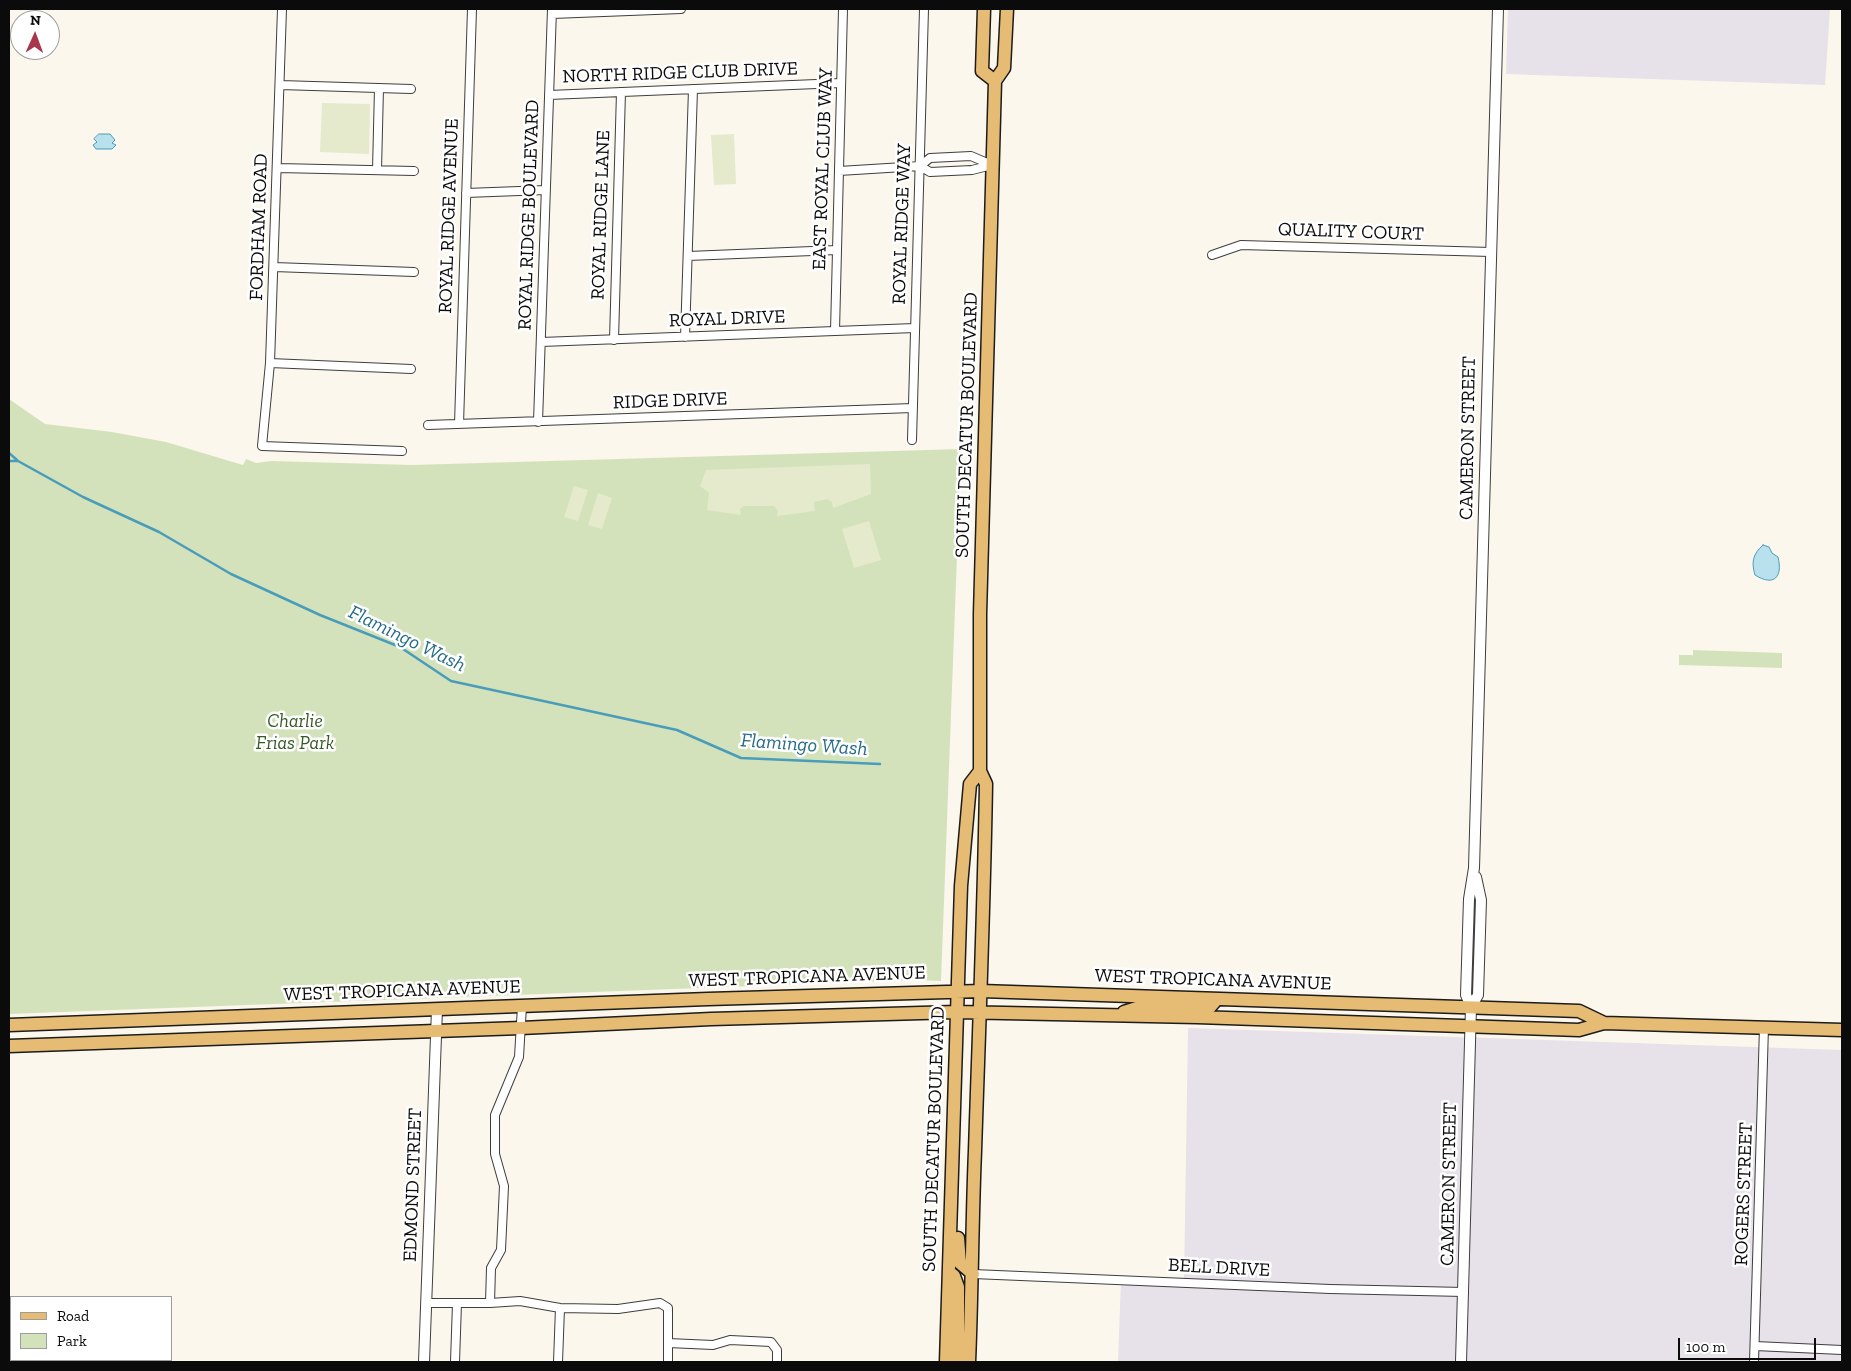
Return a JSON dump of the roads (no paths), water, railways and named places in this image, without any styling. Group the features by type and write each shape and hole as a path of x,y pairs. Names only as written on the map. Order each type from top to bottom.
{"main road":[{"path":"984,9 982,71 995,81"},
{"name":"SOUTH DECATUR BOULEVARD","path":"968,1362 973,1274 986,784 980,771 980,614 992,165 995,81 1004,68 1006,9"},
{"name":"SOUTH DECATUR BOULEVARD","path":"946,1362 961,886 970,784 980,771"},
{"name":"WEST TROPICANA AVENUE","path":"9,1025 981,991 1579,1011 1604,1023"},
{"path":"1114,1015 1140,1007 1205,1008 1210,1007 1217,999"},
{"path":"653,1001 654,1022"},
{"name":"WEST TROPICANA AVENUE","path":"9,1046 956,1012 1114,1015 1579,1030 1604,1023 1842,1030"},
{"path":"287,1014 288,1036"},
{"path":"91,1022 92,1043"},
{"path":"108,1022 109,1042"},
{"path":"951,1196 958,1212 958,1253 960,1263 973,1274"},
{"path":"949,1272 954,1276 958,1287 958,1362"}],"street":[{"name":"FORDHAM ROAD","path":"282,9 270,363 262,446 402,451"},
{"name":"ROYAL RIDGE AVENUE","path":"459,424 472,9"},
{"path":"552,12 681,9"},
{"name":"EAST ROYAL CLUB WAY","path":"835,331 843,9"},
{"name":"ROYAL RIDGE WAY","path":"912,440 924,9"},
{"name":"CAMERON STREET","path":"1461,1362 1471,1008 1466,995 1469,899 1474,868 1498,9"},
{"name":"ROYAL RIDGE BOULEVARD","path":"538,422 552,12"},
{"name":"NORTH RIDGE CLUB DRIVE","path":"549,95 841,83"},
{"path":"280,85 412,89"},
{"path":"378,170 379,88"},
{"path":"685,337 693,89"},
{"name":"ROYAL RIDGE LANE","path":"614,340 621,92"},
{"path":"920,166 930,158 971,156 992,165"},
{"path":"839,170 920,166 930,172 972,170 992,165"},
{"path":"278,168 414,171"},
{"path":"466,194 546,190"},
{"name":"QUALITY COURT","path":"1212,255 1241,245 1491,252"},
{"path":"688,256 837,250"},
{"path":"274,266 414,272"},
{"name":"ROYAL DRIVE","path":"541,342 915,328"},
{"path":"270,363 411,369"},
{"name":"RIDGE DRIVE","path":"428,425 913,408"},
{"path":"490,1303 491,1268 501,1250 504,1186 495,1154 495,1115 519,1057 522,1006"},
{"name":"EDMOND STREET","path":"424,1362 437,1009"},
{"name":"ROGERS STREET","path":"1754,1362 1764,1027"},
{"name":"BELL DRIVE","path":"973,1274 1330,1289 1464,1292"},
{"path":"426,1303 520,1301 560,1308 618,1309 660,1302 668,1308 668,1362"},
{"path":"455,1362 457,1303"},
{"path":"558,1362 560,1308"},
{"path":"668,1343 712,1345 730,1340 771,1342 777,1350 777,1362"},
{"path":"1755,1346 1842,1350"}],"water":[{"path":"99,134 110,134 115,140 112,143 116,145 112,149 96,149 93,145 97,142 94,139"},
{"path":"1763,545 1769,547 1772,553 1778,557 1778,575 1772,580 1755,575 1754,558"}],"waterway":[{"path":"9,453 17,460"},
{"name":"Flamingo Wash","path":"9,461 18,461 83,497 159,532 231,574 320,615 400,647 451,681 677,730 741,758 880,764"}],"park label":[{"name":"Charlie Frias Park","path":"295,733"}]}
